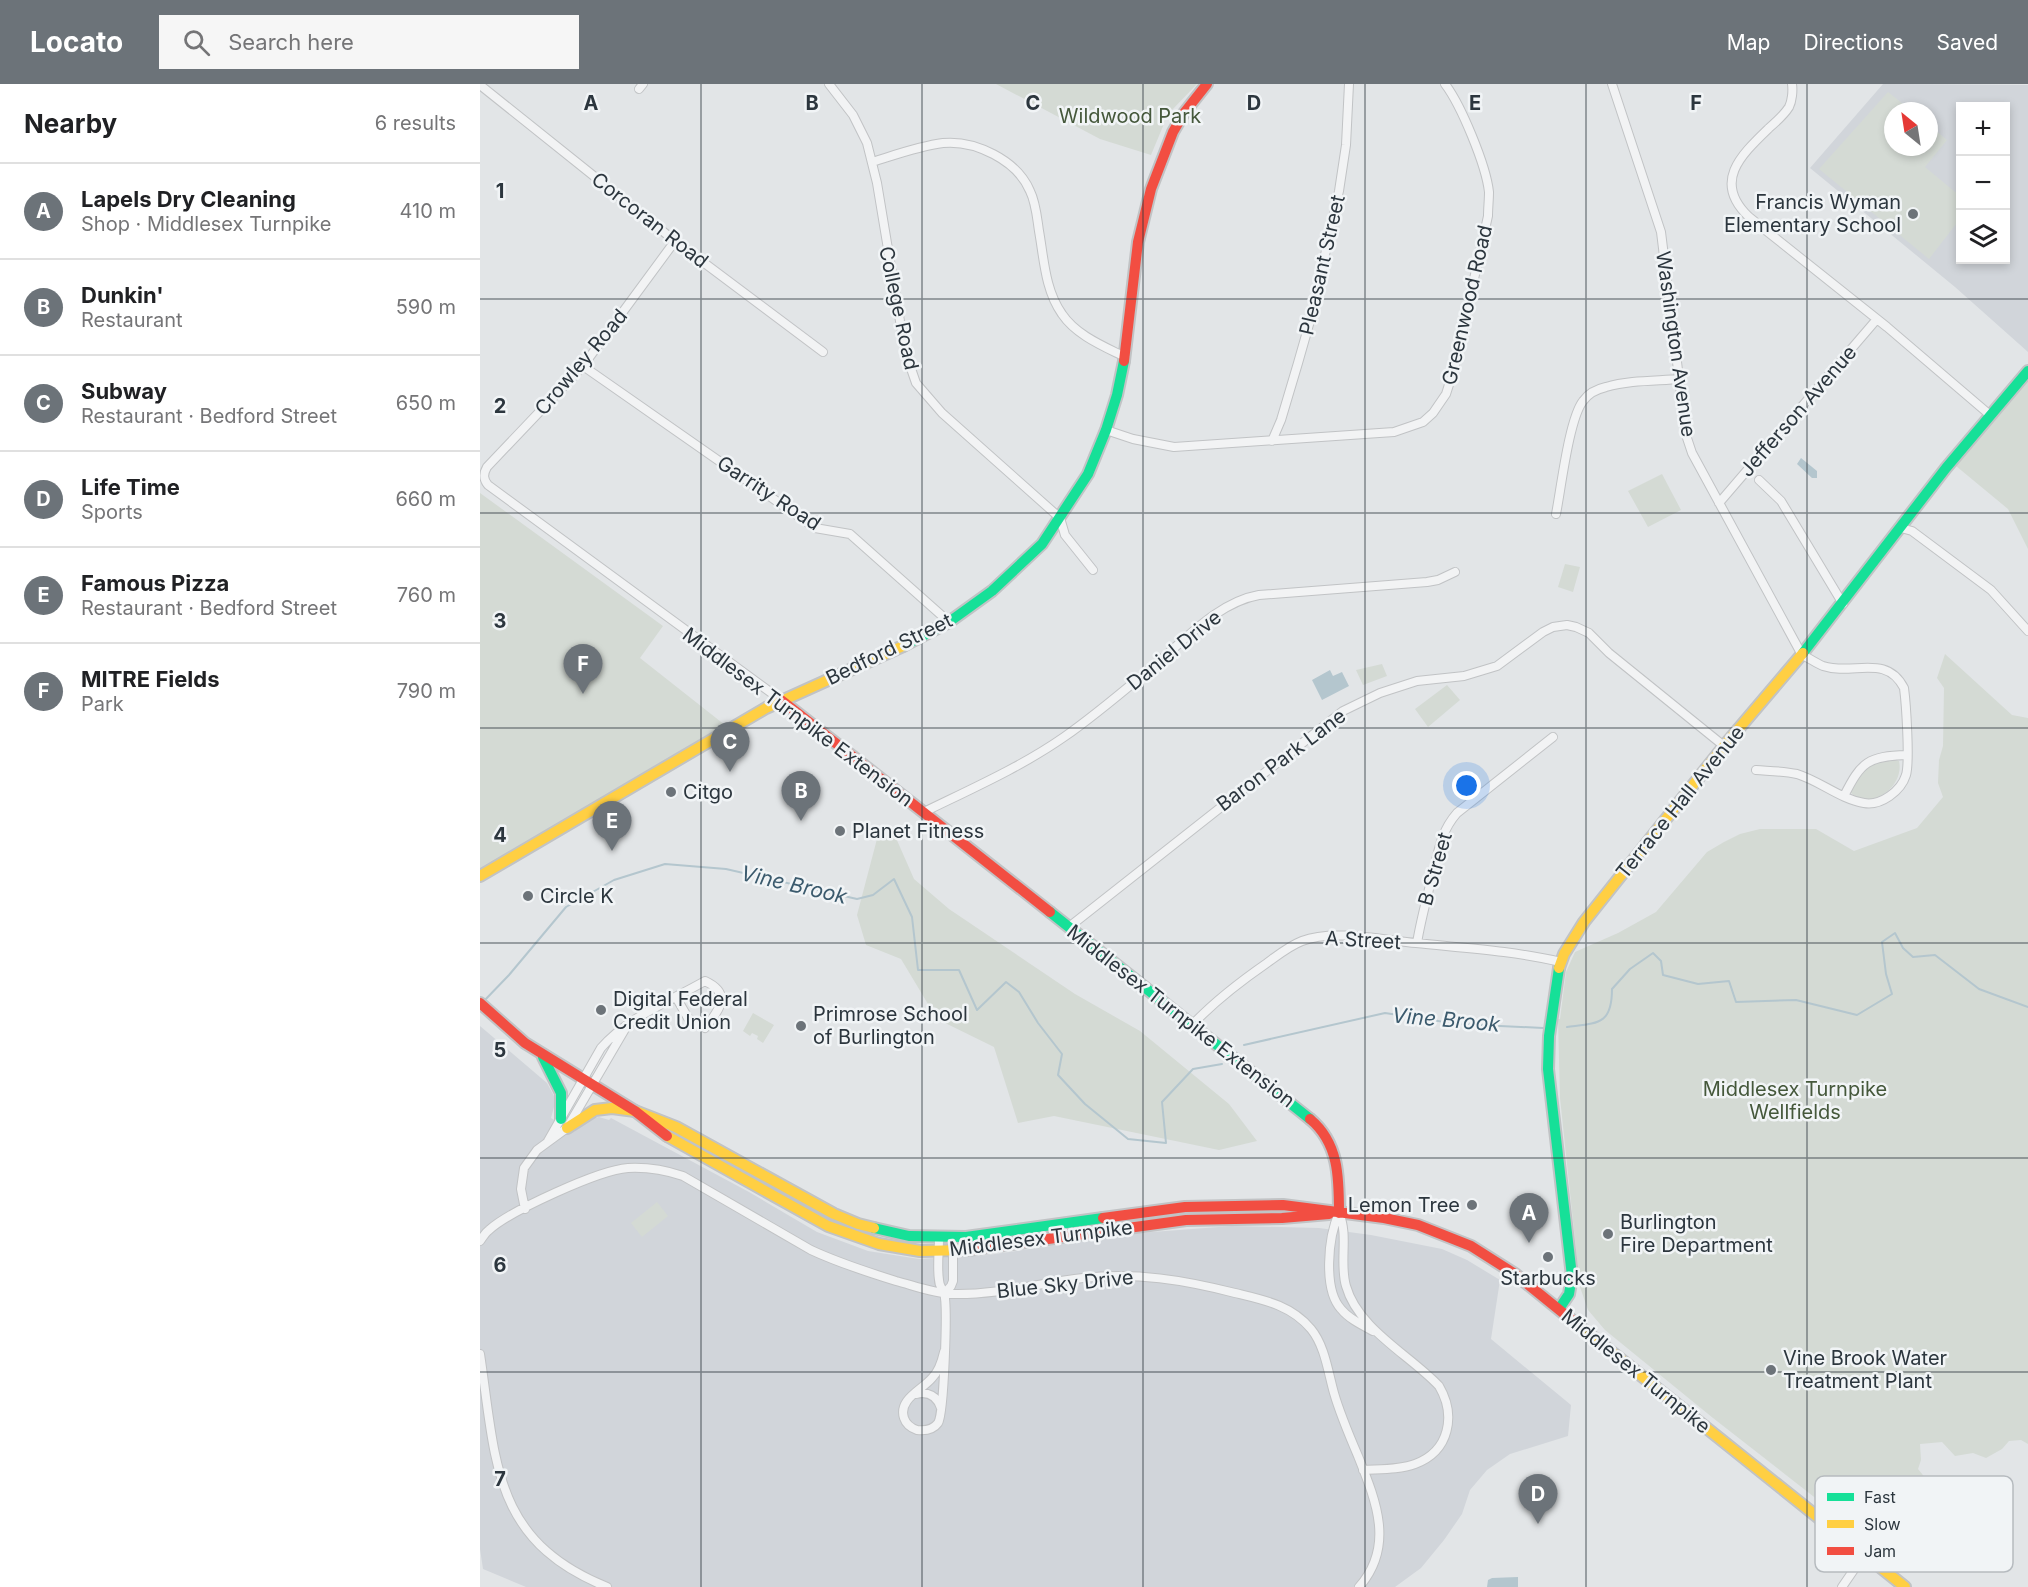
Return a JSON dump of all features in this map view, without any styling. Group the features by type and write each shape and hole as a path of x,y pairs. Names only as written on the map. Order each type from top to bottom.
{"main road":[{"name":"Bedford Street","path":"480,876 781,700 914,641 950,622 1016,570 1042,544 1088,474 1106,430 1117,395 1125,357 1138,242 1151,189 1173,132 1184,113 1207,84"},
{"name":"Terrace Hall Avenue","path":"1559,1309 1568,1301 1572,1276 1548,1069 1551,1018 1557,974 1573,938 1724,746 1843,604 1946,468 2028,371"},
{"name":"Middlesex Turnpike Extension","path":"781,700 1307,1116 1330,1143 1337,1163 1339,1213"},
{"name":"Middlesex Turnpike","path":"480,1004 496,1020 541,1054 635,1111 676,1127 811,1202 852,1222 889,1233 953,1238 1199,1206 1283,1205 1404,1221 1458,1240 1493,1258 1815,1515"},
{"path":"541,1054 561,1093 564,1123 595,1110 612,1108 635,1111"},
{"name":"Middlesex Turnpike","path":"635,1111 669,1138 828,1226 879,1244 907,1249 953,1251 1186,1220 1282,1218 1339,1213"},
{"name":"Middlesex Turnpike","path":"1886,1572 1905,1587"}],"street":[{"name":"College Road","path":"829,84 863,133 872,162 907,357 916,383 955,426 1060,518"},
{"name":"Pleasant Street","path":"1272,441 1281,420 1301,354 1339,191 1346,145 1349,84"},
{"name":"Greenwood Road","path":"1106,430 1141,441 1174,447 1394,432 1423,422 1433,413 1446,394 1454,369 1488,216 1489,194 1484,170 1463,116 1455,97 1445,84"},
{"name":"Washington Avenue","path":"1612,84 1661,232 1688,444 1802,655"},
{"path":"1792,84 1791,100 1787,111 1755,142 1734,169 1731,176 1732,195 1736,203 1749,217 1877,319 1990,415"},
{"name":"Corcoran Road","path":"480,85 675,241 822,352"},
{"path":"872,162 930,146 953,143 982,149 1006,163 1020,176 1030,190 1037,216 1048,281 1058,308 1069,323 1078,330 1125,357"},
{"name":"Crowley Road","path":"484,478 487,467 583,366 675,241"},
{"name":"Jefferson Avenue","path":"1719,503 1877,319"},
{"name":"Garrity Road","path":"583,366 814,528 850,534 950,622"},
{"path":"1556,514 1571,436 1577,411 1583,401 1596,390 1604,387 1634,381 1680,379"},
{"name":"Middlesex Turnpike Extension","path":"484,478 488,485 542,526 781,700"},
{"path":"1758,480 1781,501 1843,604"},
{"path":"1060,518 1065,535 1093,570"},
{"path":"1901,528 1912,531 1991,590 2028,631"},
{"name":"Daniel Drive","path":"924,813 1023,762 1062,738 1098,712 1194,631 1236,602 1259,595 1427,582 1438,580 1455,572"},
{"name":"Baron Park Lane","path":"1069,927 1343,711 1380,693 1417,681 1464,676 1497,666 1543,632 1559,626 1576,627 1589,633 1609,653 1724,746"},
{"path":"1756,770 1797,774 1866,804 1875,803 1896,792 1907,773 1905,697 1904,688 1899,679 1886,669 1823,666 1802,655"},
{"name":"B Street","path":"1417,944 1441,840 1449,822 1457,813 1553,737"},
{"path":"1844,796 1855,775 1864,765 1881,756 1907,755"},
{"name":"A Street","path":"1193,1024 1222,997 1256,971 1288,948 1304,940 1337,936 1520,954 1561,962"},
{"path":"525,1209 521,1189 525,1168 537,1150 564,1123 588,1083 601,1048 613,1035 632,1021 705,981 714,985 722,997 722,1003 705,1028 688,1018 676,997"},
{"name":"Blue Sky Drive","path":"480,1241 502,1220 587,1179 627,1168 667,1170 704,1186 811,1250 833,1260 932,1292 967,1294 1024,1288 1083,1278 1128,1275 1192,1282 1281,1305 1303,1320 1318,1341 1334,1395 1378,1516 1380,1544 1373,1567 1359,1587"},
{"path":"1339,1213 1332,1232 1329,1272 1333,1296 1348,1316 1382,1336"},
{"path":"1339,1213 1344,1230 1343,1269 1346,1288 1359,1312 1382,1336 1439,1386 1447,1404 1449,1424 1443,1442 1423,1461 1398,1468 1363,1470"},
{"path":"939,1238 939,1280 944,1294 944,1352 944,1386 941,1416 931,1429 923,1431 913,1429 906,1421 903,1412 905,1405 933,1378 944,1352"},
{"path":"944,1294 953,1281 953,1238"},
{"path":"480,1354 500,1479 511,1506 532,1538 548,1552 565,1566 607,1587"},
{"path":"912,1396 924,1393 934,1396 940,1406 941,1416"},
{"path":"1842,1587 1852,1572"}],"shaded area":[{"name":"Francis Wyman Elementary School","path":"1883,84 2028,85 2028,352 1955,287 1810,168"},
{"path":"1801,458 1817,471 1817,478 1812,478 1797,464"},
{"path":"1330,670 1333,676 1342,672 1349,686 1322,700 1312,680"},
{"path":"480,1026 547,1083 554,1096 551,1118 574,1132 582,1123 590,1119 599,1117 609,1120 611,1118 749,1192 817,1232 868,1251 919,1259 988,1255 1139,1233 1232,1226 1319,1228 1371,1235 1442,1249 1467,1260 1500,1280 1491,1339 1571,1405 1568,1436 1510,1454 1487,1470 1470,1490 1462,1514 1444,1540 1421,1568 1395,1587 526,1587 483,1569 480,1549"},
{"path":"1518,1577 1518,1587 1487,1587 1488,1580 1492,1578"}],"green space":[{"name":"Wildwood Park","path":"996,84 1197,84 1166,119 1151,155 1100,139"},
{"path":"1888,92 1901,102 1884,102 1884,156 1934,156 1925,167 1956,193 1956,224 1929,259 1819,169"},
{"path":"1938,132 1947,140 1938,151"},
{"path":"2028,380 2028,549 2008,509 1956,466"},
{"path":"1662,474 1681,510 1648,527 1628,491"},
{"path":"480,493 663,626 640,658 730,729 480,876"},
{"path":"1565,564 1580,567 1573,592 1558,587"},
{"name":"Middlesex Turnpike Wellfields","path":"1945,654 2012,715 2028,718 2028,1444 2021,1440 2009,1441 2002,1449 1986,1458 1973,1453 1955,1456 1942,1442 1920,1444 1921,1460 1918,1469 1924,1476 1815,1476 1815,1498 1605,1330 1588,1310 1580,1287 1560,1098 1558,1019 1560,1019 1566,972 1575,952 1618,933 1656,912 1707,852 1724,842 1740,834 1760,829 1816,829 1854,851 1917,828 1943,797 1938,783 1939,760 1943,746 1944,688 1937,678"},
{"path":"1382,664 1387,676 1363,685 1356,670"},
{"path":"1447,685 1460,700 1428,727 1415,709"},
{"path":"1882,758 1899,761 1897,780 1891,788 1876,798 1867,799 1850,792 1860,771"},
{"path":"896,838 914,879 949,909 1075,994 1140,1031 1229,1104 1257,1141 1219,1150 1054,1116 1018,1123 994,1047 937,1019 901,959 866,945 857,915 877,839"},
{"path":"753,1013 774,1025 763,1043 757,1039 758,1036 752,1033 750,1036 743,1031"},
{"path":"657,1202 668,1216 642,1237 631,1223"}],"waterway":[{"name":"Vine Brook","path":"483,1002 509,975 566,907 614,880 665,864 726,869 857,899 873,895 894,879 912,917 918,970 959,970 977,1010 1006,982 1019,992 1038,1023 1062,1054 1058,1075 1085,1104 1128,1139 1166,1143 1162,1102 1193,1069 1222,1064"},
{"name":"Vine Brook","path":"1567,1027 1595,1023 1606,1016 1612,989 1630,969 1653,953 1661,961 1663,975 1698,984 1729,981 1736,1002 1796,1000 1857,1015 1892,994 1886,974 1882,942 1895,933 1903,948 1913,957 1935,955 1979,989 2028,1007"},
{"name":"Vine Brook","path":"1244,1045 1385,1013 1458,1024 1543,1028"}],"traffic: fast":[{"path":"903,646 949,622 992,591 1042,544 1088,474 1106,430 1117,395 1124,361"},
{"path":"1803,653 1946,468 2028,371"},
{"path":"1050,912 1310,1119"},
{"path":"1559,968 1549,1036 1548,1069 1572,1276 1569,1294 1559,1309"},
{"path":"543,1057 561,1093 561,1119"},
{"path":"874,1228 909,1236 966,1237 1103,1218"}],"traffic: slow":[{"path":"480,876 766,708 903,646"},
{"path":"1559,968 1564,954 1584,922 1724,746 1803,653"},
{"path":"567,1128 595,1110 612,1108 635,1111 676,1127 834,1214 874,1228"},
{"path":"667,1136 828,1226 879,1244 920,1251 968,1250"},
{"path":"1573,1321 1815,1515"},
{"path":"1886,1572 1905,1587"}],"traffic: jam":[{"path":"1124,361 1138,242 1151,189 1173,132 1184,113 1207,84"},
{"path":"781,700 1050,912"},
{"path":"480,1003 525,1043 635,1111 667,1136"},
{"path":"1310,1119 1320,1128 1332,1150 1339,1187 1339,1213"},
{"path":"1103,1218 1185,1207 1283,1205 1384,1218 1418,1225 1471,1246 1515,1274 1573,1321"},
{"path":"968,1250 1186,1220 1282,1218 1329,1214"}],"place":[{"name":"Francis Wyman Elementary School","path":"1913,214"},
{"name":"MITRE Fields","path":"583,694"},
{"name":"Subway","path":"730,772"},
{"name":"Citgo","path":"671,792"},
{"name":"Dunkin'","path":"801,821"},
{"name":"Planet Fitness","path":"840,831"},
{"name":"Famous Pizza","path":"612,851"},
{"name":"Circle K","path":"528,896"},
{"name":"Digital Federal Credit Union","path":"601,1010"},
{"name":"Primrose School of Burlington","path":"801,1026"},
{"name":"Lemon Tree","path":"1472,1205"},
{"name":"Burlington Fire Department","path":"1608,1234"},
{"name":"Lapels Dry Cleaning","path":"1529,1243"},
{"name":"Starbucks","path":"1548,1257"},
{"name":"Vine Brook Water Treatment Plant","path":"1771,1370"},
{"name":"Life Time","path":"1538,1524"}]}
